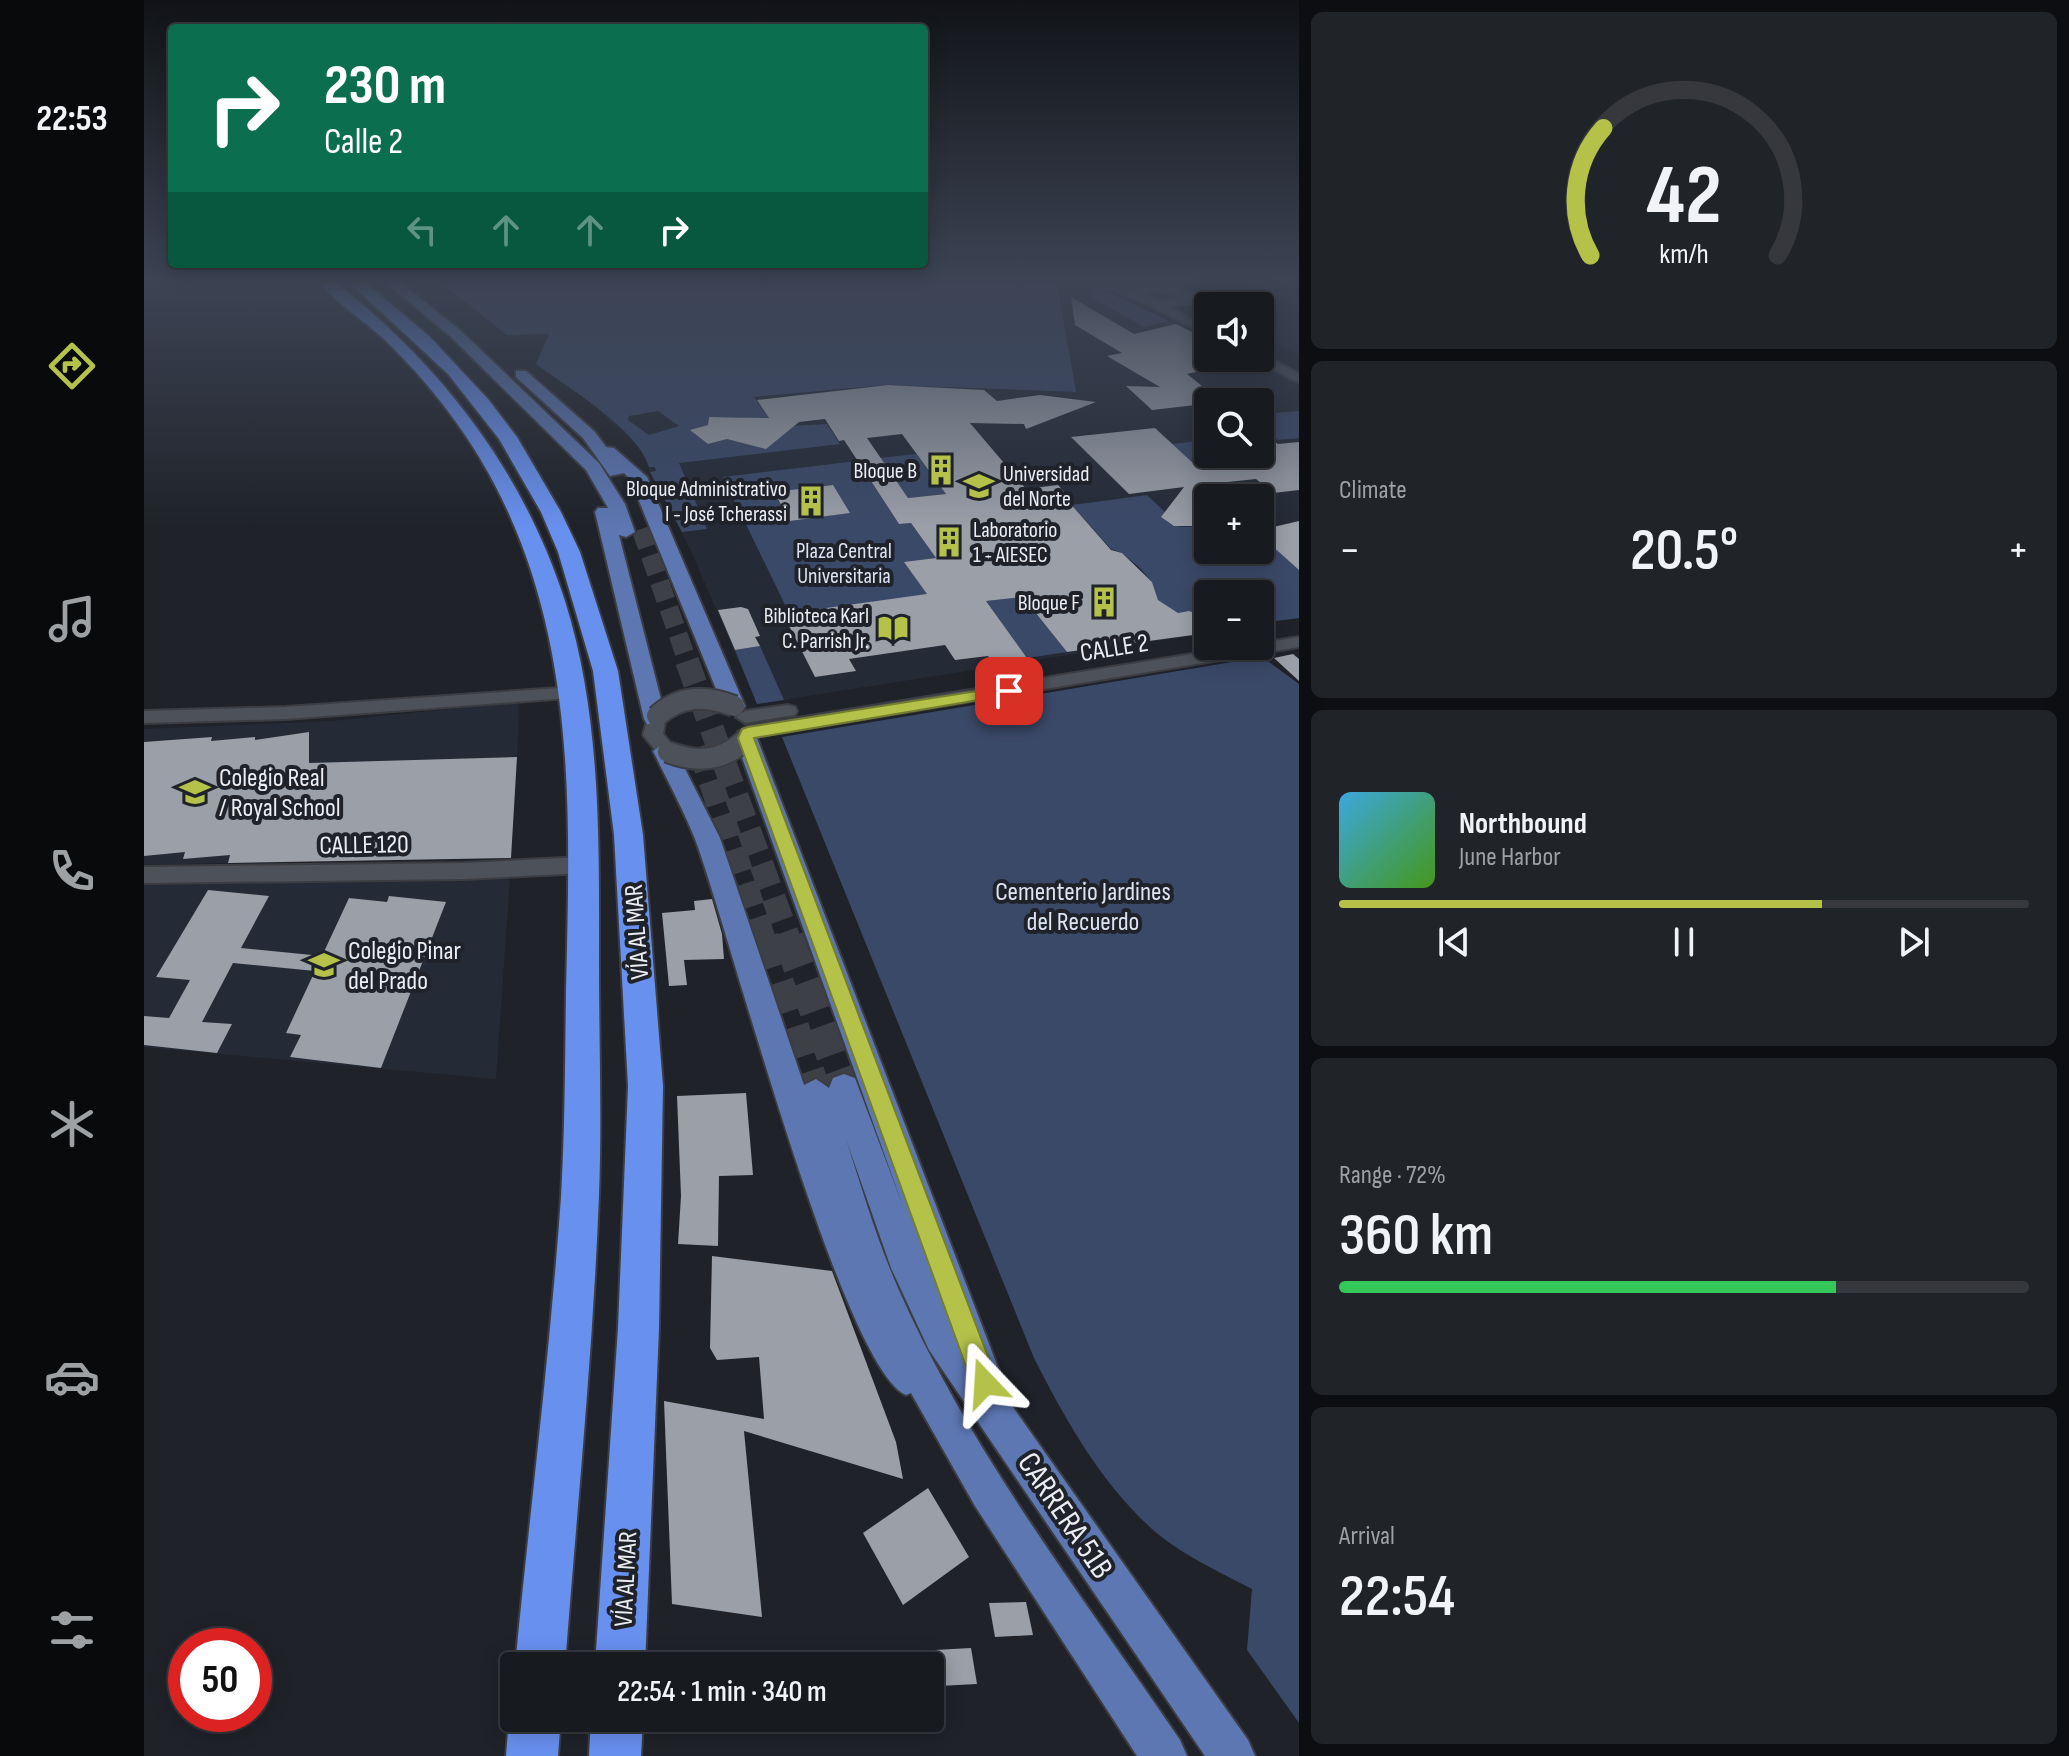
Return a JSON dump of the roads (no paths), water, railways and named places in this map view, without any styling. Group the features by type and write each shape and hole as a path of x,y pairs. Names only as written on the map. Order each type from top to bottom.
{"highway":[{"name":"VÍA AL MAR","path":"421,365 441,387 483,446 536,552 574,693 581,758 584,865 580,1196 541,1652"},
{"name":"VÍA AL MAR","path":"450,365 513,444 569,552 594,620 612,688 625,791 645,1071 640,1311 621,1652"},
{"path":"532,1756 534,1732"},
{"path":"615,1756 616,1732"}],"main road":[{"path":"488,365 568,442 609,490 634,530 623,482 589,435"},
{"path":"512,365 638,477 743,727 995,1411"},
{"path":"568,442 590,474 609,527 656,717"},
{"path":"666,752 707,838 849,1267 885,1344 921,1399 952,1431"},
{"name":"CARRERA 51B","path":"1164,1756 952,1431 897,1327 866,1250 830,1090 925,1307 942,1337 1232,1756"}],"street":[{"path":"1274,365 1299,379"},
{"path":"1274,635 1299,631"},
{"name":"CALLE 2","path":"743,727 1299,642"},
{"name":"CALLE 2","path":"943,695 1194,648"},
{"path":"144,717 286,713 574,693"},
{"path":"697,697 743,727 726,756 711,760 696,761 666,752 653,735 656,717 672,704 697,697"},
{"name":"CALLE 120","path":"144,875 464,871 584,865"}],"tunnel":[{"path":"641,529 688,663"},
{"path":"687,661 789,940"},
{"path":"699,747 764,940"},
{"path":"763,938 816,1093"},
{"path":"788,938 844,1088"}],"place":[{"name":"Bloque B","path":"941,470"},
{"name":"Universidad del Norte","path":"979,486"},
{"name":"Bloque Administrativo I - José Tcherassi","path":"811,501"},
{"name":"Laboratorio 1 - AIESEC","path":"949,542"},
{"name":"Bloque F","path":"1104,602"},
{"name":"Biblioteca Karl C. Parrish Jr.","path":"893,628"},
{"name":"Colegio Real / Royal School","path":"195,792"},
{"name":"Colegio Pinar del Prado","path":"324,965"}],"park label":[{"name":"Plaza Central Universitaria","path":"844,562"},
{"name":"Cementerio Jardines del Recuerdo","path":"1083,906"}]}
